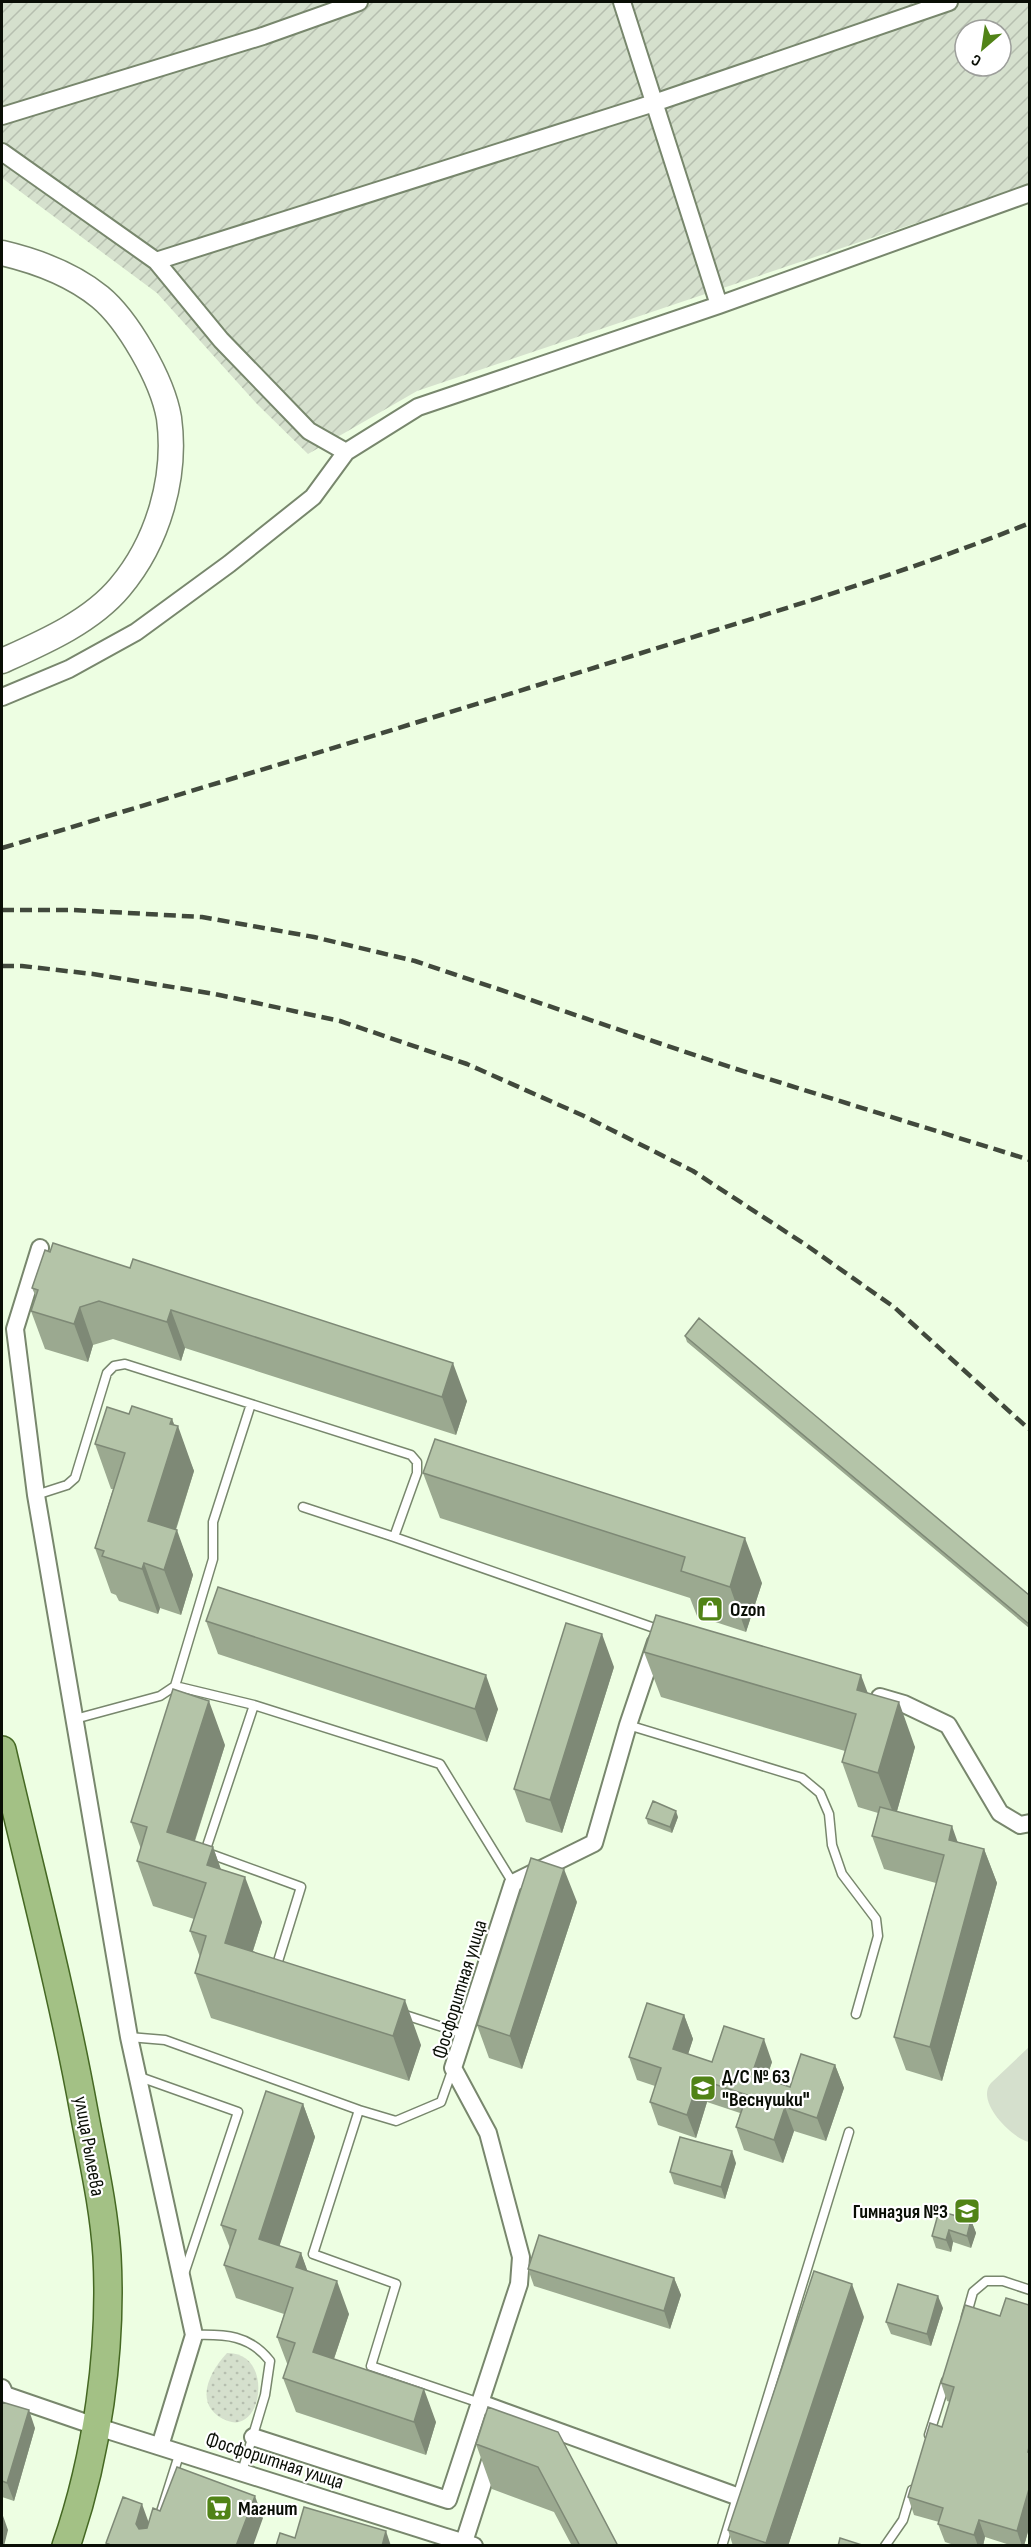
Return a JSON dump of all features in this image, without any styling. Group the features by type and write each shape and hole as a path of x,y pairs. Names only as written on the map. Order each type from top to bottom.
{"main road":[{"name":"улица Рылеева","path":"2,1750 75,2060 99,2193 107,2256 106,2331 98,2427 77,2514 66,2546"}],"street":[{"path":"2,116 263,36 359,2"},
{"path":"622,2 719,305"},
{"path":"156,261 654,103 949,2"},
{"path":"2,152 156,261 221,340 309,431 346,452"},
{"path":"2,698 69,669 136,632 229,564 313,497 346,452 418,407 719,305 1029,193"},
{"path":"2,253 63,274 101,298 130,331 153,370 169,416 170,457 164,498 154,533 137,565 119,589 70,627 2,661"},
{"path":"40,1248 15,1329 36,1495 129,2037 194,2335 160,2446"},
{"path":"513,1883 594,1843 628,1725 665,1632"},
{"path":"860,1690 904,1704 948,1725 1000,1813 1020,1825 1029,1823"},
{"name":"Фосфоритная улица","path":"253,2437 448,2500 519,2284 521,2257 488,2133 453,2068 513,1883"},
{"name":"Фосфоритная улица","path":"2,2388 5,2395 98,2427 469,2544"},
{"path":"480,2403 502,2424 738,2497"},
{"path":"469,2544 502,2424"}],"lane":[{"path":"36,1495 68,1485 75,1478 107,1373 114,1366 125,1364 411,1455 417,1462 417,1473 394,1537"},
{"path":"75,1719 160,1696 175,1686 213,1559 213,1522 251,1404"},
{"path":"303,1507 665,1632"},
{"path":"175,1686 254,1704 440,1764 513,1883"},
{"path":"254,1704 205,1852 301,1887 274,1972 286,1976"},
{"path":"628,1725 802,1778 820,1793 829,1814 832,1845 842,1874 876,1918 878,1936 856,2014"},
{"path":"397,2012 464,2034"},
{"path":"129,2037 165,2040 359,2110 396,2121 441,2102 453,2068"},
{"path":"137,2076 238,2112 182,2280"},
{"path":"359,2110 313,2254 396,2284 371,2366 480,2403"},
{"path":"722,2546 849,2132"},
{"path":"963,2327 973,2292 986,2281 1003,2281 1029,2290"},
{"path":"194,2335 225,2334 260,2349 270,2361 265,2395 242,2472"},
{"path":"928,2440 949,2372"},
{"path":"156,2525 180,2452"},
{"path":"885,2546 903,2520 914,2486"}],"green space":[{"path":"2,2 1029,2 1029,185 417,391 308,454 257,404 157,293 2,178"},
{"path":"1029,2047 1030,2142 1013,2134 997,2118 991,2109 987,2091 991,2083"},
{"path":"227,2353 242,2356 252,2365 257,2378 258,2392 255,2405 249,2416 240,2422 228,2421 217,2415 207,2399 209,2380"}],"building":[{"path":"53,1243 130,1268 133,1259 453,1363 442,1397 171,1310 167,1322 99,1301 80,1307 74,1324 31,1311 38,1290 32,1288 45,1250 50,1252"},
{"path":"699,1318 1029,1595 1029,1624 685,1336"},
{"path":"132,1406 172,1419 170,1424 178,1426 148,1521 177,1530 164,1570 144,1563 142,1569 102,1556 104,1551 95,1548 125,1453 95,1444 107,1407 129,1414"},
{"path":"435,1439 745,1538 730,1587 681,1571 685,1557 423,1473"},
{"path":"218,1587 486,1675 475,1709 206,1621"},
{"path":"656,1615 861,1675 857,1690 899,1702 878,1773 842,1762 856,1714 644,1652"},
{"path":"566,1623 602,1634 550,1800 514,1789"},
{"path":"173,1689 209,1701 167,1832 213,1847 207,1865 245,1877 225,1943 405,2000 393,2036 195,1973 206,1936 190,1931 206,1883 137,1861 147,1827 131,1822"},
{"path":"653,1801 676,1811 670,1827 646,1818"},
{"path":"880,1807 952,1826 949,1840 984,1849 930,2047 894,2037 944,1855 872,1836"},
{"path":"531,1858 564,1869 510,2036 477,2025"},
{"path":"647,2003 684,2015 673,2049 712,2062 724,2026 764,2039 752,2074 790,2087 801,2054 835,2065 817,2118 785,2107 774,2140 736,2127 747,2095 699,2079 687,2115 650,2102 661,2068 629,2057"},
{"path":"266,2091 303,2104 259,2239 301,2253 296,2267 337,2281 313,2352 424,2389 414,2422 283,2378 295,2343 277,2337 293,2288 224,2265 236,2230 221,2225"},
{"path":"680,2137 732,2151 721,2187 670,2172"},
{"path":"939,2211 971,2220 967,2236 949,2230 946,2240 932,2236"},
{"path":"539,2235 674,2278 664,2311 528,2269"},
{"path":"814,2271 852,2284 766,2543 728,2530"},
{"path":"898,2284 938,2296 927,2334 886,2322"},
{"path":"1006,2298 1029,2305 1029,2489 1017,2531 979,2520 974,2535 938,2524 943,2508 908,2497 930,2423 942,2427 954,2387 941,2383 965,2305 1000,2316"},
{"path":"2,2402 29,2410 7,2483 2,2481"},
{"path":"488,2407 558,2432 618,2546 580,2546 538,2467 476,2444"},
{"path":"177,2467 255,2496 236,2546 113,2546 106,2543 123,2497 142,2504 136,2524 139,2529 147,2528 153,2508 160,2511"},
{"path":"304,2507 386,2531 382,2546 276,2546 280,2533 295,2538"},
{"path":"840,2538 865,2546 838,2546"}],"railway":[{"path":"2,848 818,598 1030,523"},
{"path":"2,910 74,910 202,917 314,937 415,961 730,1067 1030,1160"},
{"path":"2,966 93,974 215,994 340,1021 467,1064 584,1116 693,1171 806,1245 894,1307 1030,1430"}],"place":[{"name":"Ozon","path":"710,1609"},
{"name":"Д/С № 63 \"Веснушки\"","path":"703,2088"},
{"name":"Гимназия №3","path":"967,2211"},
{"name":"Магнит","path":"219,2508"}]}
